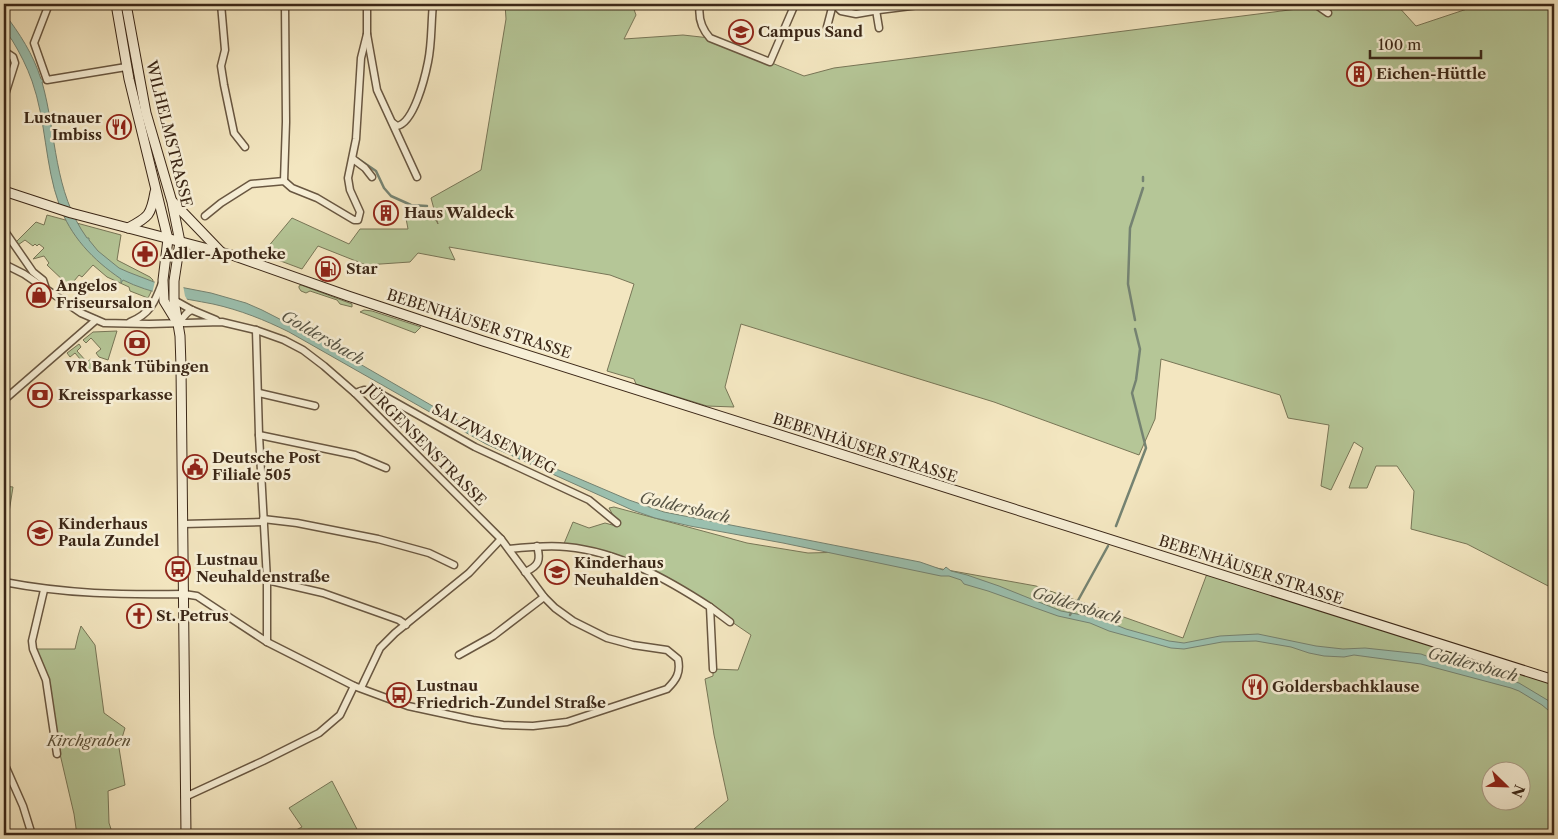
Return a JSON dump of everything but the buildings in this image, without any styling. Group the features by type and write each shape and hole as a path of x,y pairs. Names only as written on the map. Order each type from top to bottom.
{"main road":[{"name":"WILHELMSTRASSE","path":"116,4 126,67 168,239 160,299"},
{"name":"WILHELMSTRASSE","path":"126,4 146,113 172,202 180,242"},
{"path":"128,228 151,212 156,190"},
{"name":"BEBENHÄUSER STRASSE","path":"4,191 71,214 221,252 423,321 708,413 1554,680"},
{"path":"172,202 221,252"},
{"path":"180,242 174,281 174,300 181,345 186,835"},
{"path":"160,299 178,324"}],"street":[{"path":"50,4 34,43 47,80 126,67"},
{"path":"221,4 225,50 221,66 224,84 234,133 245,147"},
{"path":"284,181 286,122 285,4"},
{"path":"205,216 221,203 251,184 284,181 292,188 316,198 354,220 358,220 360,212 350,190 348,178 353,159 357,125 361,58 366,34 367,4"},
{"path":"392,123 397,126 405,122 414,108 428,60 433,4"},
{"path":"700,4 700,19 704,32 710,38 770,62 795,4"},
{"path":"827,27 834,4 841,11 856,14 877,8 927,4"},
{"path":"1314,4 1328,13"},
{"path":"877,8 879,28"},
{"path":"366,34 377,90 417,177"},
{"path":"4,51 13,57 15,63 4,98"},
{"path":"353,159 365,168 372,178"},
{"path":"4,230 33,272 43,280 46,289"},
{"name":"JÜRGENSENSTRASSE","path":"4,264 24,274 72,307 104,323 178,324 222,322"},
{"path":"125,324 139,318 160,299"},
{"name":"JÜRGENSENSTRASSE","path":"174,300 192,310 222,322 256,330 284,340 303,350 355,393 501,539 544,597 561,612 598,634 614,641 668,650 678,660 679,674 674,683 666,689 567,722 533,726 503,725 447,715 408,706 358,687"},
{"path":"178,324 192,310"},
{"path":"4,400 96,320"},
{"path":"256,330 259,435 267,580 267,642"},
{"name":"SALZWASENWEG","path":"355,393 364,390 379,393 475,446 589,500 617,522"},
{"path":"259,393 315,406"},
{"path":"259,435 355,455 386,468"},
{"path":"183,524 263,520 297,523 378,539 429,553 454,565"},
{"path":"185,797 319,733 340,715 380,648 469,573 501,539"},
{"path":"525,572 538,564 540,555 537,546"},
{"path":"509,549 537,546 567,546 607,554 624,560 675,586 730,622"},
{"path":"267,580 323,593 399,620 405,625"},
{"path":"4,582 44,590 103,594 192,595 267,642 358,687"},
{"path":"44,590 32,641 33,649 46,680 57,754"},
{"path":"460,655 493,636 544,597"},
{"path":"710,608 713,669"},
{"path":"4,763 18,792 32,835"}],"green space":[{"path":"505,4 632,4 636,15 624,39 683,35 710,38 804,76 834,68 1305,8 1319,4 1396,4 1416,26 1482,4 1554,4 1554,589 1467,544 1411,529 1414,491 1397,466 1376,466 1367,488 1349,488 1363,448 1354,442 1331,490 1321,486 1329,425 1288,418 1280,395 1161,359 1155,419 1139,455 994,402 741,324 725,387 734,407 707,406 636,384 634,379 607,371 634,284 610,275 449,247 455,260 418,253 410,262 366,265 318,246 302,269 262,254 292,218 349,244 360,229 408,229 405,213 431,211 438,224 431,198 481,170 506,19"},
{"path":"47,215 121,235 117,260 153,280 148,298 130,291 129,287 107,277 93,265 82,277 79,275 64,293 61,291 67,284 47,265 49,263 44,256 33,259 44,248 39,244 33,246 25,240 18,245 16,242 36,222 44,225"},
{"path":"301,285 352,304 352,307 310,291 306,293 301,291 299,286"},
{"path":"364,310 421,327 415,333 360,312"},
{"path":"117,331 108,360 99,357 96,353 101,349 91,338 86,343 83,340 93,332"},
{"path":"79,344 81,347 77,351 87,362 91,359 92,369 90,371 83,369 86,366 75,353 70,357 67,353"},
{"path":"4,486 13,487 7,525 4,525"},
{"path":"614,507 747,543 808,553 847,552 1036,586 1183,638 1208,571 1554,683 1554,835 687,835 728,800 714,735 705,679 713,676 713,669 738,670 751,635 710,607 630,563 563,546 573,522 589,528 605,523 616,526 619,520 614,517 609,508"},
{"name":"Kirchgraben","path":"81,626 95,645 104,713 125,728 119,748 125,785 108,791 109,823 113,835 77,835 74,814 60,754 57,749 49,694 33,649 75,649"},
{"path":"332,781 360,835 286,835 302,827 289,808"}],"shaded area":[{"path":"4,13 26,44 41,79 44,80 42,82 57,162 68,201 76,220 98,251 119,268 154,282 211,293 246,303 262,310 303,331 474,430 554,468 629,500 664,512 920,562 943,570 946,567 951,571 999,586 1061,611 1098,618 1126,629 1169,641 1184,643 1220,636 1258,634 1316,646 1343,649 1365,648 1421,654 1451,665 1519,683 1554,704 1554,715 1519,691 1421,664 1354,655 1344,657 1324,656 1291,647 1256,641 1222,642 1184,649 1171,648 1109,631 1090,623 1058,616 964,584 961,580 949,576 941,576 655,518 632,510 486,444 271,323 223,306 156,292 123,280 121,283 121,279 101,264 76,237 64,216 54,189 37,96 23,60 5,30"}],"pier":[{"path":"155,281 183,285 188,301 152,294"}],"waterway":[{"path":"357,158 376,171 384,188 391,196 411,205 427,206"},
{"path":"1135,320 1128,284 1130,228 1143,188"},
{"path":"1116,526 1146,448 1132,393 1136,380 1140,349 1135,329"},
{"name":"Goldersbach","path":"1070,615 1108,546"}],"place":[{"name":"Campus Sand","path":"741,32"},
{"name":"Eichen-Hüttle","path":"1359,74"},
{"name":"Lustnauer Imbiss","path":"119,127"},
{"name":"Haus Waldeck","path":"386,213"},
{"name":"Adler-Apotheke","path":"145,254"},
{"name":"Star","path":"328,269"},
{"name":"Angelos Friseursalon","path":"39,295"},
{"name":"VR Bank Tübingen","path":"137,343"},
{"name":"Kreissparkasse","path":"40,395"},
{"name":"Deutsche Post Filiale 505","path":"195,467"},
{"name":"Kinderhaus Paula Zundel","path":"40,533"},
{"name":"Lustnau Neuhaldenstraße","path":"178,569"},
{"name":"Kinderhaus Neuhalden","path":"557,572"},
{"name":"St. Petrus","path":"139,616"},
{"name":"Goldersbachklause","path":"1255,687"},
{"name":"Lustnau Friedrich-Zundel Straße","path":"399,695"}]}
